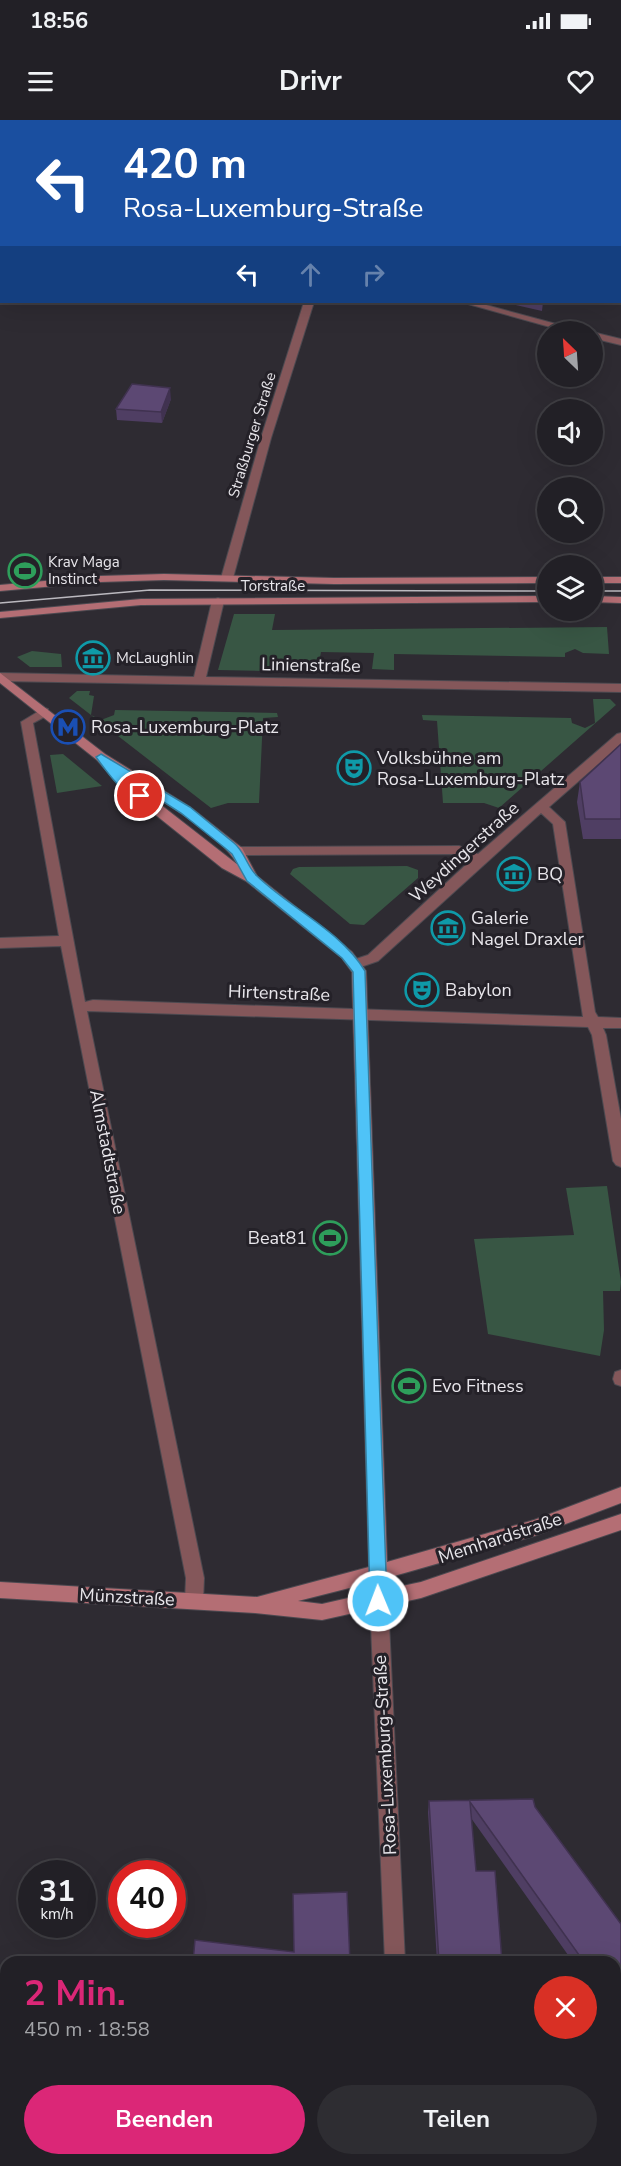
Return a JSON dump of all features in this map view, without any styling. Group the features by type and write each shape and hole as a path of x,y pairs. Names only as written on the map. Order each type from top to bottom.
{"street":[{"name":"Straßburger Straße","path":"227,578 264,446 309,303"},
{"path":"470,303 539,321"},
{"path":"603,337 621,342"},
{"name":"Torstraße","path":"0,588 99,579 537,580"},
{"path":"603,580 621,580"},
{"name":"Torstraße","path":"0,615 125,603 537,599"},
{"path":"603,599 621,600"},
{"path":"199,681 218,602"},
{"path":"1,675 101,757 186,810 237,851 251,878"},
{"name":"Linienstraße","path":"1,675 199,681 621,688"},
{"name":"Almstadtstraße","path":"44,712 27,722 79,1008 195,1578 194,1601"},
{"name":"Weydingerstraße","path":"355,964 373,958 479,860 621,737"},
{"path":"101,757 126,785 227,865 251,878 355,964"},
{"path":"541,807 559,822 588,1012 599,1035 621,1161"},
{"path":"237,851 459,850 479,860"},
{"path":"0,943 67,941"},
{"name":"Rosa-Luxemburg-Straße","path":"355,964 359,971 361,1015 378,1601 395,1956"},
{"name":"Hirtenstraße","path":"79,1008 93,1005 621,1023"},
{"name":"Memhardstraße","path":"378,1575 565,1517 621,1495"},
{"name":"Memhardstraße","path":"378,1601 421,1590 621,1522"},
{"name":"Münzstraße","path":"255,1605 378,1575"},
{"name":"Münzstraße","path":"0,1590 255,1605 322,1612 378,1601"}],"green space":[{"path":"234,614 275,614 272,630 607,627 609,654 583,653 575,649 565,653 565,657 394,654 394,670 372,669 374,653 321,652 318,668 264,667 263,671 218,670"},
{"path":"32,651 61,654 62,667 30,667 17,657"},
{"path":"77,691 90,691 89,695 94,696 91,715 101,720 114,715 115,710 277,713 278,717 263,718 259,803 228,803 211,808 69,698"},
{"path":"593,699 610,699 616,705 499,808 484,803 443,803 437,721 423,720 422,715 571,718 572,723 585,728 595,723"},
{"path":"63,754 102,786 57,793 50,755"},
{"path":"407,866 418,870 418,878 364,925 350,924 290,874 293,869 299,867"},
{"path":"607,1186 621,1282 620,1291 603,1291 604,1330 600,1356 488,1334 474,1239 574,1235 566,1188"}],"building":[{"path":"132,384 170,388 161,412 116,409"},
{"path":"621,744 621,819 585,819 580,782"},
{"path":"533,1799 535,1807 621,1924 621,1956 580,1956 470,1802 476,1871 495,1871 502,1956 439,1956 429,1801"},
{"path":"347,1892 350,1956 194,1956 195,1940 294,1952 293,1894"}],"tram line":[{"path":"0,603 150,590 537,591"},
{"path":"603,591 621,591"}],"place":[{"name":"Krav Maga Instinct","path":"25,571"},
{"name":"McLaughlin","path":"93,658"},
{"name":"Rosa-Luxemburg-Platz","path":"68,727"},
{"name":"Volksbühne am Rosa-Luxemburg-Platz","path":"354,768"},
{"name":"BQ","path":"514,874"},
{"name":"Galerie Nagel Draxler","path":"448,928"},
{"name":"Babylon","path":"422,990"},
{"name":"Beat81","path":"330,1238"},
{"name":"Evo Fitness","path":"409,1386"}],"route":[{"path":"140,796 126,785 101,757 186,810 230,845 237,851 251,878 347,955 359,971 378,1601"}]}
